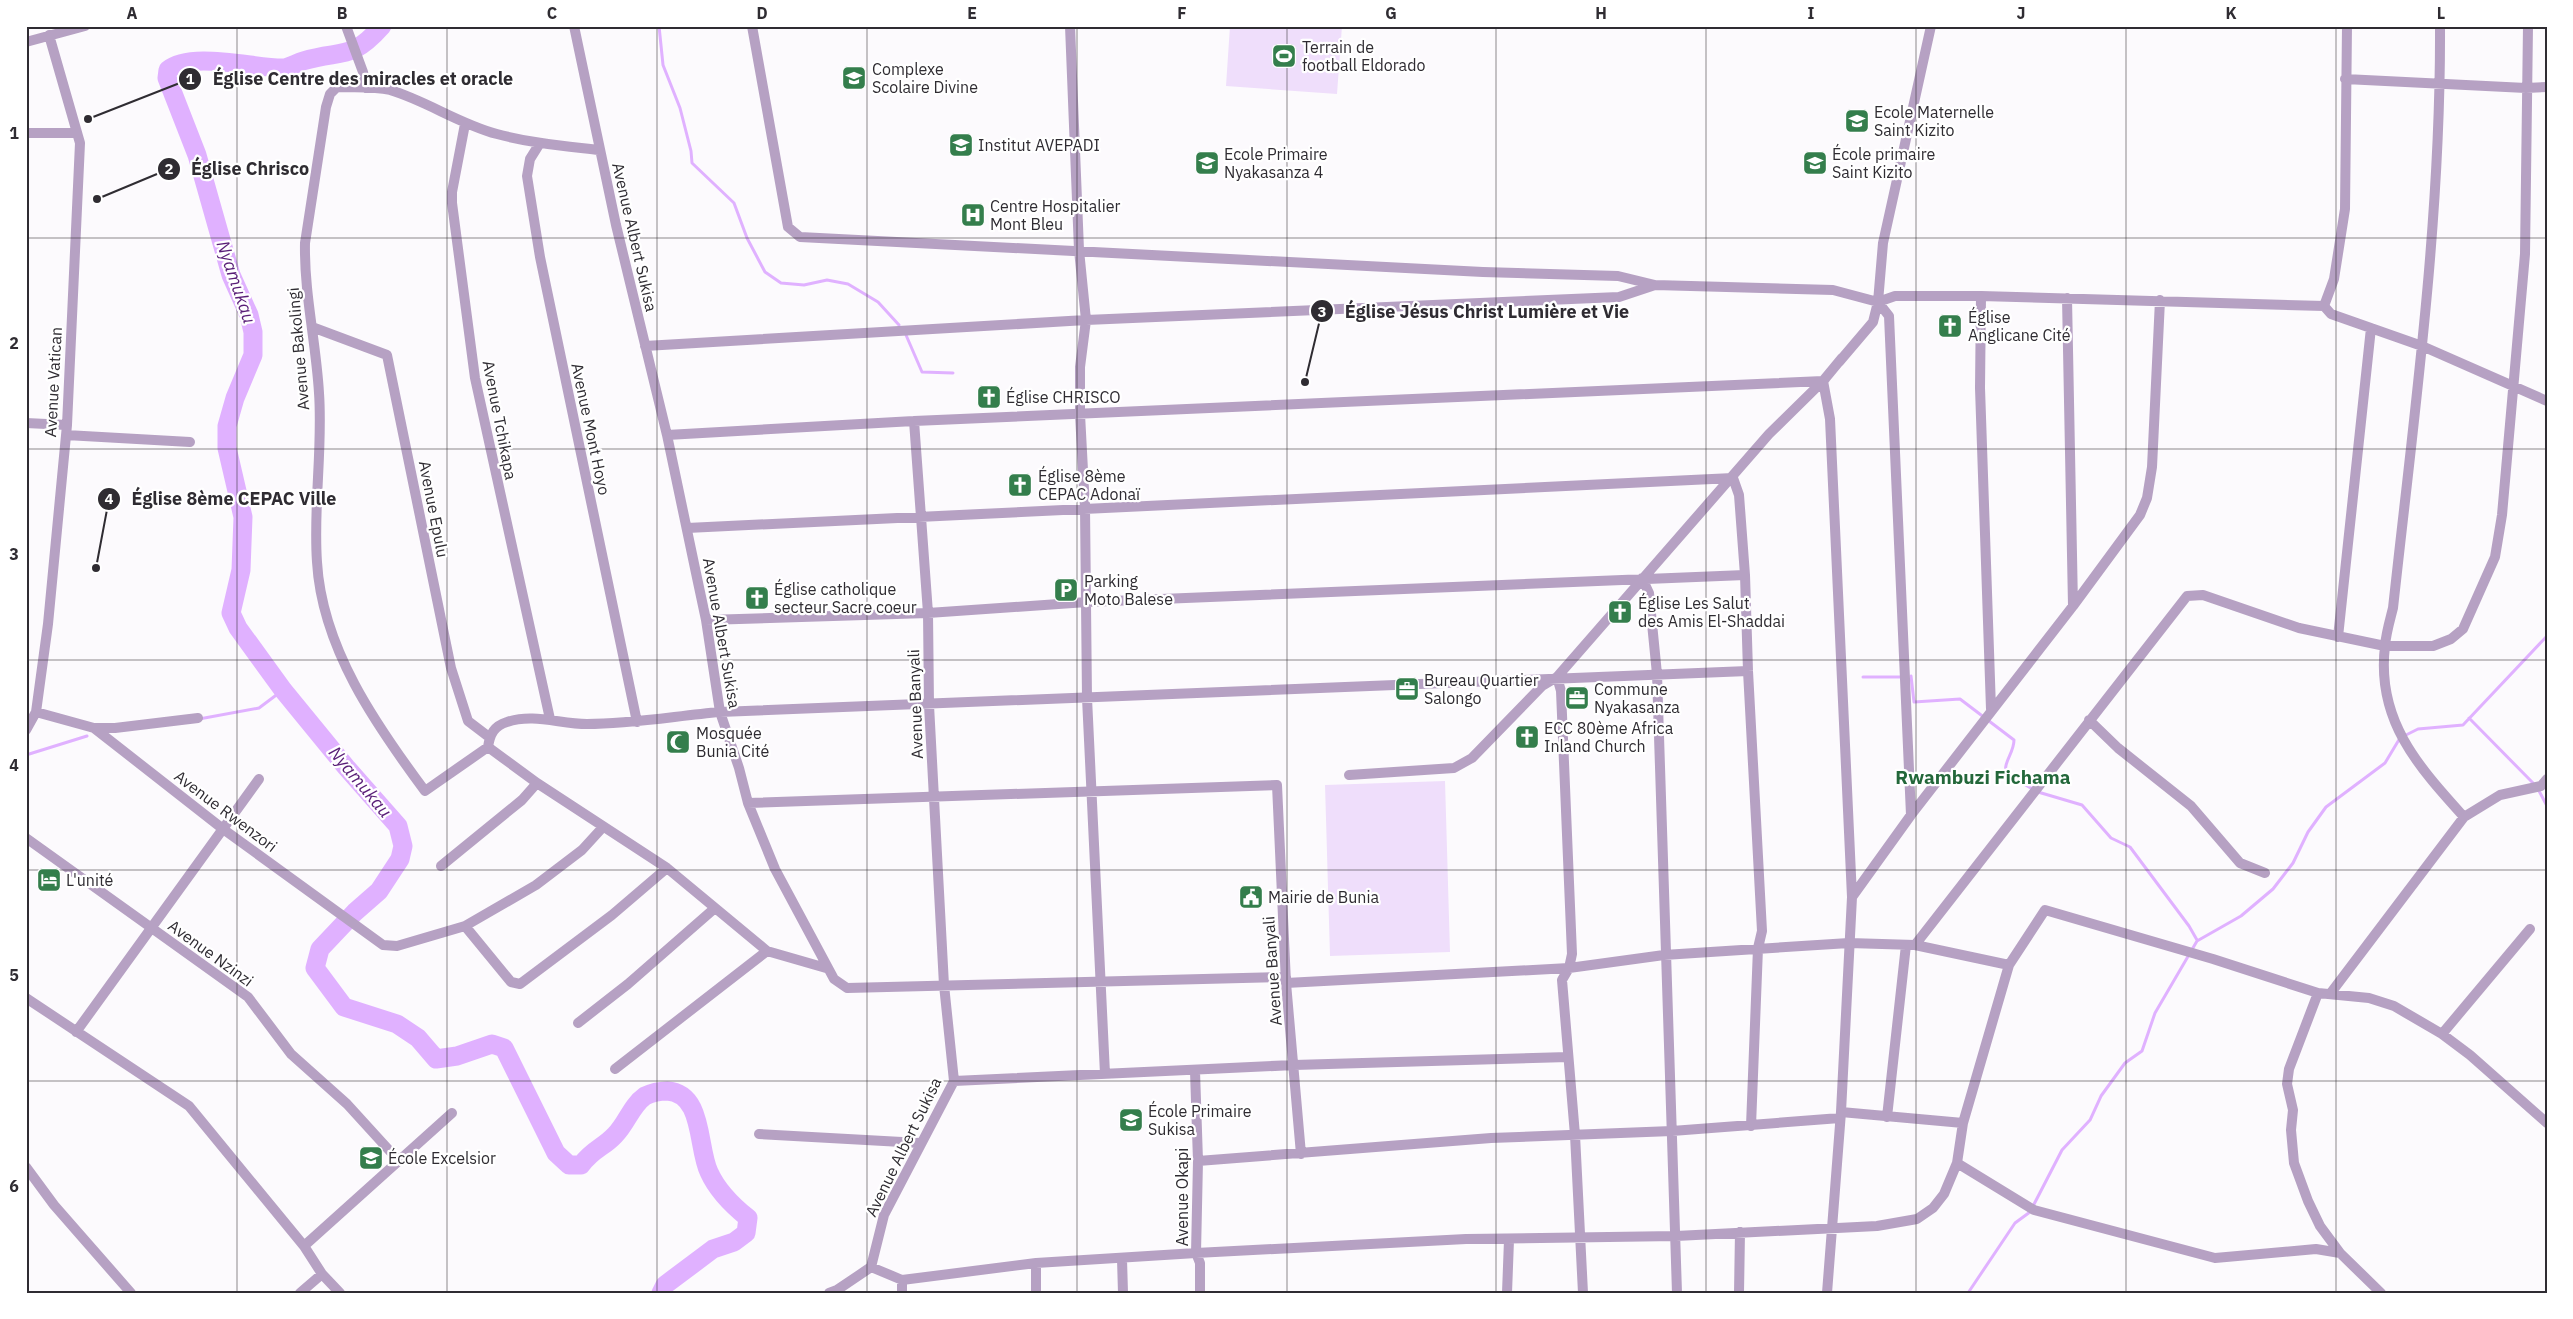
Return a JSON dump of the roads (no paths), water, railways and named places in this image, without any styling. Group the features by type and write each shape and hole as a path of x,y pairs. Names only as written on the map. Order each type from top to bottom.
{"street":[{"path":"26,42 85,26"},
{"path":"346,26 363,72 366,88 390,90 441,111 465,124 497,134 540,143 600,150"},
{"name":"Avenue Albert Sukisa","path":"574,26 600,150 687,528 706,620 720,712 739,768 748,803 775,869 826,968 834,979 847,988 944,985 954,1081 920,1143 884,1216 871,1267"},
{"path":"752,26 788,228 800,237 1483,272 1618,276 1655,285 1833,290 1878,302 1895,296 1981,296 2324,306 2331,314 2422,346 2547,401"},
{"path":"1070,26 1078,250 1086,320 1080,367 1080,414 1085,508 1087,698 1105,1074"},
{"path":"1350,775 1454,768 1472,758 1542,686 1557,677 1642,578 1732,478 1768,434 1823,381 1873,322 1878,302 1882,242 1931,26"},
{"path":"2324,306 2334,279 2345,209 2347,26"},
{"path":"2440,26 2440,83 2429,274 2393,608 2385,646 2384,687 2389,710 2424,773 2464,817"},
{"path":"1887,1116 1911,945 2187,596 2203,594 2298,628 2385,646 2433,646 2451,639 2463,629 2495,557 2502,515 2525,254 2528,26"},
{"name":"Avenue Vatican","path":"26,730 36,712 49,614 66,430 80,143 49,35"},
{"path":"2345,80 2526,88 2547,86"},
{"name":"Avenue Bakolingi","path":"366,88 336,88 330,94 326,107 306,242 305,265 320,394 317,563 335,640 363,702 425,791 489,742"},
{"name":"Avenue Tchikapa","path":"465,124 452,192 452,203 475,378 550,719"},
{"path":"26,133 76,133"},
{"name":"Avenue Mont Hoyo","path":"540,143 530,160 527,176 540,257 637,722"},
{"path":"645,346 1086,320 1618,297 1655,285"},
{"path":"1981,296 1980,388 1988,714"},
{"path":"2067,298 2073,606"},
{"path":"1852,897 1911,815 2127,534 2147,498 2152,467 2160,300"},
{"path":"1878,302 1889,316 1911,815"},
{"name":"Avenue Epulu","path":"312,327 387,356 451,668 468,721 489,742 537,783 667,868 767,950"},
{"path":"2338,637 2371,328"},
{"path":"666,435 914,421 1823,381"},
{"path":"1823,381 1830,419 1852,897 1841,1115 1827,1293"},
{"name":"Avenue Banyali","path":"914,421 928,613 929,705 944,985"},
{"path":"26,423 66,430 190,442"},
{"path":"687,528 1732,478"},
{"path":"1732,478 1739,495 1745,575 1748,671 1762,931 1758,948 1751,1126"},
{"path":"706,620 928,613 1086,602 1745,575"},
{"path":"1642,578 1648,593 1657,674 1664,955 1677,1293"},
{"path":"489,742 496,727 507,722 550,719 584,724 637,722 720,712 929,705 1557,677 1748,671"},
{"path":"1557,677 1561,691 1572,954 1569,968 1562,980 1575,1135 1584,1293"},
{"path":"36,712 94,728 115,728 198,718"},
{"path":"2089,720 2118,748 2191,806 2240,864 2265,873"},
{"name":"Avenue Rwenzori","path":"94,728 223,830 383,945 397,946 465,926 536,885 582,850 603,827"},
{"path":"76,1032 259,779"},
{"path":"2330,994 2464,817 2500,795 2541,786 2547,780"},
{"path":"441,866 522,800 537,783"},
{"name":"Avenue Banyali","path":"1092,792 1277,785 1286,980 1301,1154"},
{"path":"748,803 1092,792"},
{"name":"Avenue Nzinzi","path":"26,838 151,929 248,996 291,1054 347,1104 398,1160"},
{"path":"465,926 511,982 520,984 612,915 667,868"},
{"path":"578,1022 628,984 715,908"},
{"path":"829,1293 837,1290 871,1267 902,1280 1036,1263 1196,1253 1466,1239 1509,1240 1676,1236 1877,1226 1917,1219 1933,1208 1944,1194 1957,1163 1963,1123 2009,965 2045,910 2318,993 2369,998 2394,1006 2442,1034 2470,1055 2547,1123"},
{"path":"2442,1034 2530,929"},
{"path":"944,985 1101,981 1286,980 1569,968 1664,955 1849,943 1911,945 2009,965"},
{"path":"615,1069 767,950 826,968"},
{"path":"2318,993 2289,1069 2287,1084 2293,1110 2291,1130 2294,1162 2308,1201 2320,1226 2340,1253 2381,1293"},
{"path":"26,998 189,1106 304,1246 322,1274 340,1293"},
{"path":"954,1081 1294,1065 1568,1057"},
{"name":"Avenue Okapi","path":"1195,1071 1198,1161 1196,1253 1200,1263 1200,1293"},
{"path":"304,1246 452,1113"},
{"path":"1198,1161 1491,1138 1751,1126 1841,1115 1887,1116 1963,1123"},
{"path":"759,1134 920,1143"},
{"path":"1957,1163 2030,1209 2216,1258 2316,1250 2340,1253"},
{"path":"26,1167 54,1205 131,1293"},
{"path":"1739,1293 1740,1232"},
{"path":"1507,1293 1509,1240"},
{"path":"1122,1259 1122,1293"},
{"path":"1036,1263 1036,1293"},
{"path":"300,1293 322,1274"},
{"path":"902,1280 902,1293"}],"waterway":[{"name":"Nyamukau","path":"382,26 362,45 353,50 303,61 285,68 206,61 178,64 168,70 167,78 197,155 231,275 249,315 253,332 253,355 235,398 227,426 227,448 243,517 241,570 231,613 238,628 283,690 346,767 398,826 403,846 400,859 379,891 355,912 320,949 315,968 344,1007 397,1024 418,1038 436,1059 457,1056 492,1044 504,1048 556,1153 569,1165 581,1165 590,1155 611,1139 645,1096 667,1091 679,1094 687,1101 697,1123 709,1172 716,1185 726,1197 748,1218 746,1233 734,1242 713,1249 665,1285 661,1293"},
{"path":"659,26 663,65 680,108 691,151 692,163 734,203 747,238 765,272 781,283 804,285 827,280 848,284 878,302 899,325"},
{"path":"906,335 922,372 953,373"},
{"path":"1968,1293 2015,1223 2030,1212 2062,1150 2090,1120 2101,1096 2125,1063 2142,1051 2155,1013 2197,941 2241,916 2273,889 2293,863 2308,832 2326,807 2385,763 2400,738 2418,729 2463,725 2547,636"},
{"path":"1911,676 1914,702 1960,699 2014,740 2014,745 2006,765 2006,774 2038,792 2082,805 2111,838 2130,847 2189,926 2197,940"},
{"path":"1863,677 1901,677"},
{"path":"199,719 259,708 283,690"},
{"path":"2469,718 2534,784"},
{"path":"26,755 87,736"},
{"path":"2538,789 2547,806"}],"place":[{"name":"Terrain de football Eldorado","path":"1284,56"},
{"name":"Complexe Scolaire Divine","path":"854,78"},
{"name":"Église Centre des miracles et oracle","path":"88,119"},
{"name":"Ecole Maternelle Saint Kizito","path":"1857,121"},
{"name":"Institut AVEPADI","path":"961,145"},
{"name":"Ecole Primaire Nyakasanza 4","path":"1207,163"},
{"name":"École primaire Saint Kizito","path":"1815,163"},
{"name":"Église Chrisco","path":"97,199"},
{"name":"Centre Hospitalier Mont Bleu","path":"973,215"},
{"name":"Église Anglicane Cité","path":"1950,326"},
{"name":"Église Jésus Christ Lumière et Vie","path":"1305,382"},
{"name":"Église CHRISCO","path":"989,397"},
{"name":"Église 8ème CEPAC Adonaï","path":"1020,485"},
{"name":"Église 8ème CEPAC Ville","path":"96,568"},
{"name":"Parking Moto Balese","path":"1066,590"},
{"name":"Église catholique secteur Sacre coeur","path":"757,598"},
{"name":"Église Les Salut des Amis El-Shaddai","path":"1620,612"},
{"name":"Bureau Quartier Salongo","path":"1407,689"},
{"name":"Commune Nyakasanza","path":"1577,698"},
{"name":"ECC 80ème Africa Inland Church","path":"1527,737"},
{"name":"Mosquée Bunia Cité","path":"678,742"},
{"name":"L'unité","path":"49,880"},
{"name":"Mairie de Bunia","path":"1251,897"},
{"name":"École Primaire Sukisa","path":"1131,1120"},
{"name":"École Excelsior","path":"371,1158"}],"district":[{"name":"Rwambuzi Fichama","path":"1983,777"}]}
